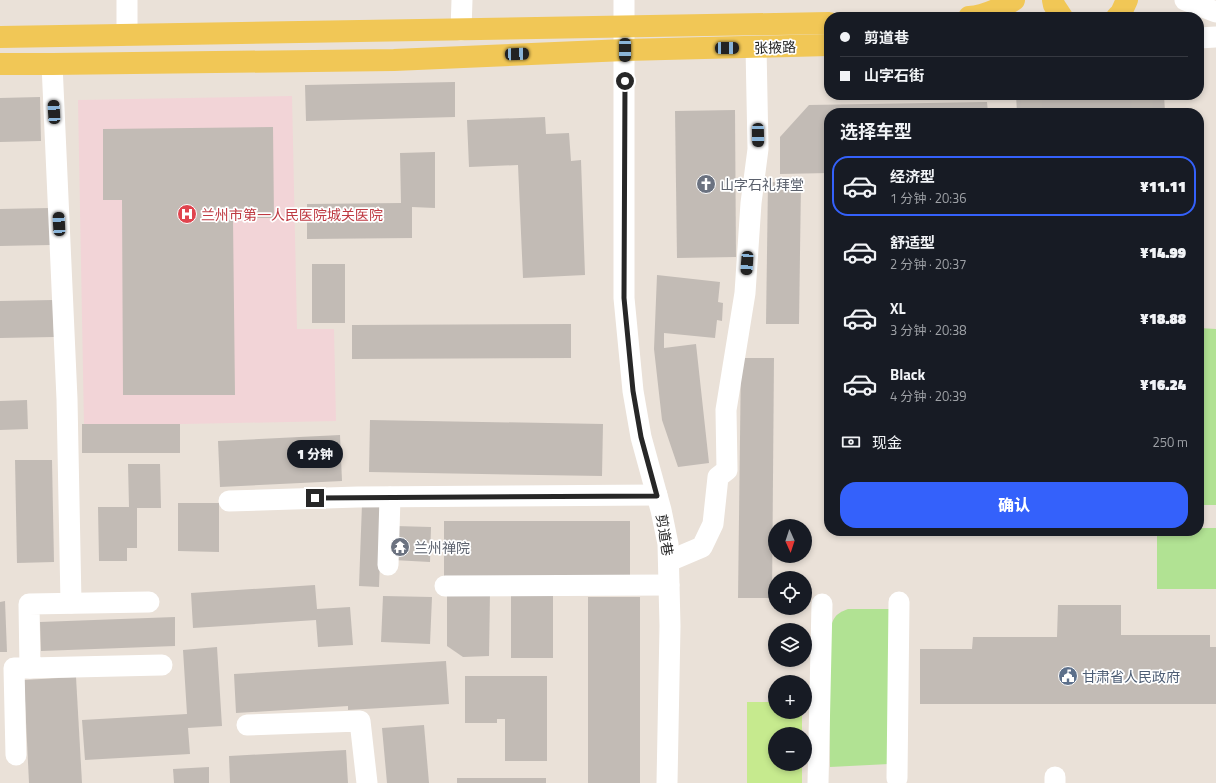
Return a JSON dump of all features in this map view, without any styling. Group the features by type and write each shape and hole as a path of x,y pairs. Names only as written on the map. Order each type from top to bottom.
{"main road":[{"path":"989,12 1014,0"},
{"path":"1053,0 1054,5 1059,12"},
{"path":"1121,12 1126,0"},
{"path":"0,37 824,23"},
{"name":"张掖路","path":"0,64 394,60 625,50 824,45"}],"street":[{"path":"127,0 127,35"},
{"path":"461,30 462,0"},
{"name":"剪道巷","path":"624,0 624,298 633,391 641,437 668,544 667,783"},
{"path":"1184,0 1216,12"},
{"path":"1204,38 1216,37"},
{"path":"669,561 702,547 713,524 718,477 727,470 726,410 745,293 758,149 756,47"},
{"path":"52,64 67,399 71,603"},
{"path":"229,501 657,496"},
{"path":"388,565 390,498"},
{"path":"445,586 669,585"},
{"path":"30,668 29,604 149,602"},
{"path":"897,778 899,602"},
{"path":"818,783 822,604"},
{"path":"16,755 14,668 162,665"},
{"path":"247,725 360,721 367,783"}],"shaded area":[{"name":"兰州市第一人民医院城关医院","path":"292,96 297,329 334,329 336,421 84,426 78,100"}],"green space":[{"path":"1204,328 1216,329 1216,505 1204,505"},
{"path":"1204,528 1216,528 1216,589 1157,589 1157,536 1204,536"},
{"path":"848,609 889,609 889,764 830,767 829,633 837,615"},
{"path":"747,702 768,702 768,719 802,719 802,727 768,727 768,771 802,771 802,783 747,783"}],"building":[{"path":"455,82 455,117 306,121 305,85"},
{"path":"40,97 41,141 0,142 0,98"},
{"path":"1016,100 1164,100 1165,108 1017,108"},
{"path":"987,102 988,108 824,108 824,173 780,174 780,137 809,105"},
{"name":"山字石礼拜堂","path":"735,110 736,257 677,258 675,111"},
{"path":"545,117 546,134 569,133 571,161 581,160 585,275 523,278 518,165 469,167 467,120"},
{"path":"273,127 274,218 233,218 235,395 123,395 122,200 103,200 103,129"},
{"path":"435,152 435,208 412,207 412,238 307,239 307,204 401,203 400,153"},
{"path":"768,182 801,183 799,324 766,324"},
{"path":"50,208 51,245 0,246 0,209"},
{"path":"312,264 345,264 345,323 312,323"},
{"path":"657,275 720,282 718,302 723,303 722,321 717,320 715,338 664,333 664,348 696,344 709,463 678,467 662,420 654,349"},
{"path":"53,300 54,337 0,338 0,301"},
{"path":"571,324 571,358 352,359 352,325"},
{"path":"741,358 774,358 773,519 768,519 768,563 772,563 772,571 768,571 768,598 738,598"},
{"path":"27,400 28,429 0,430 0,401"},
{"path":"370,420 603,424 602,476 369,472"},
{"path":"82,424 180,424 180,453 82,453"},
{"path":"340,435 342,481 220,487 218,441"},
{"path":"15,460 52,460 54,562 17,563"},
{"path":"128,464 160,464 161,508 137,508 137,548 127,548 127,561 99,561 98,507 129,507"},
{"path":"178,503 219,503 219,552 178,551"},
{"path":"362,504 382,505 379,587 359,586"},
{"path":"444,521 630,521 630,576 444,576"},
{"path":"395,526 431,527 430,562 393,560"},
{"path":"315,585 317,609 350,607 353,645 318,647 316,620 193,628 191,593"},
{"path":"490,593 489,656 463,657 447,646 447,594"},
{"path":"553,595 553,658 511,658 511,596"},
{"path":"383,596 432,597 430,644 381,642"},
{"path":"588,597 640,597 640,783 588,783"},
{"path":"5,601 7,652 0,652 0,602"},
{"name":"甘肃省人民政府","path":"1058,605 1121,605 1121,635 1210,635 1210,647 1216,647 1216,704 920,704 920,649 972,649 973,637 1057,637"},
{"path":"175,617 175,646 41,651 40,622"},
{"path":"217,647 222,726 188,728 190,754 85,760 82,720 187,714 183,650"},
{"path":"446,661 449,704 348,710 348,706 236,713 234,674"},
{"path":"465,676 547,676 547,761 505,761 505,719 497,719 497,723 465,723"},
{"path":"76,677 82,783 29,783 24,680"},
{"path":"424,725 429,783 387,783 382,728"},
{"path":"346,750 348,783 230,783 229,756"},
{"path":"209,767 209,783 174,783 173,769"},
{"path":"457,778 546,778 546,783 457,783"}],"tunnel":[{"path":"1031,100 1032,108"},
{"path":"1142,100 1142,108"}],"place":[{"name":"山字石礼拜堂","path":"706,184"},
{"name":"兰州市第一人民医院城关医院","path":"187,214"},
{"name":"兰州禅院","path":"400,547"},
{"name":"甘肃省人民政府","path":"1068,676"}],"route":[{"path":"315,498 657,496 641,437 633,391 624,298 625,81"}]}
